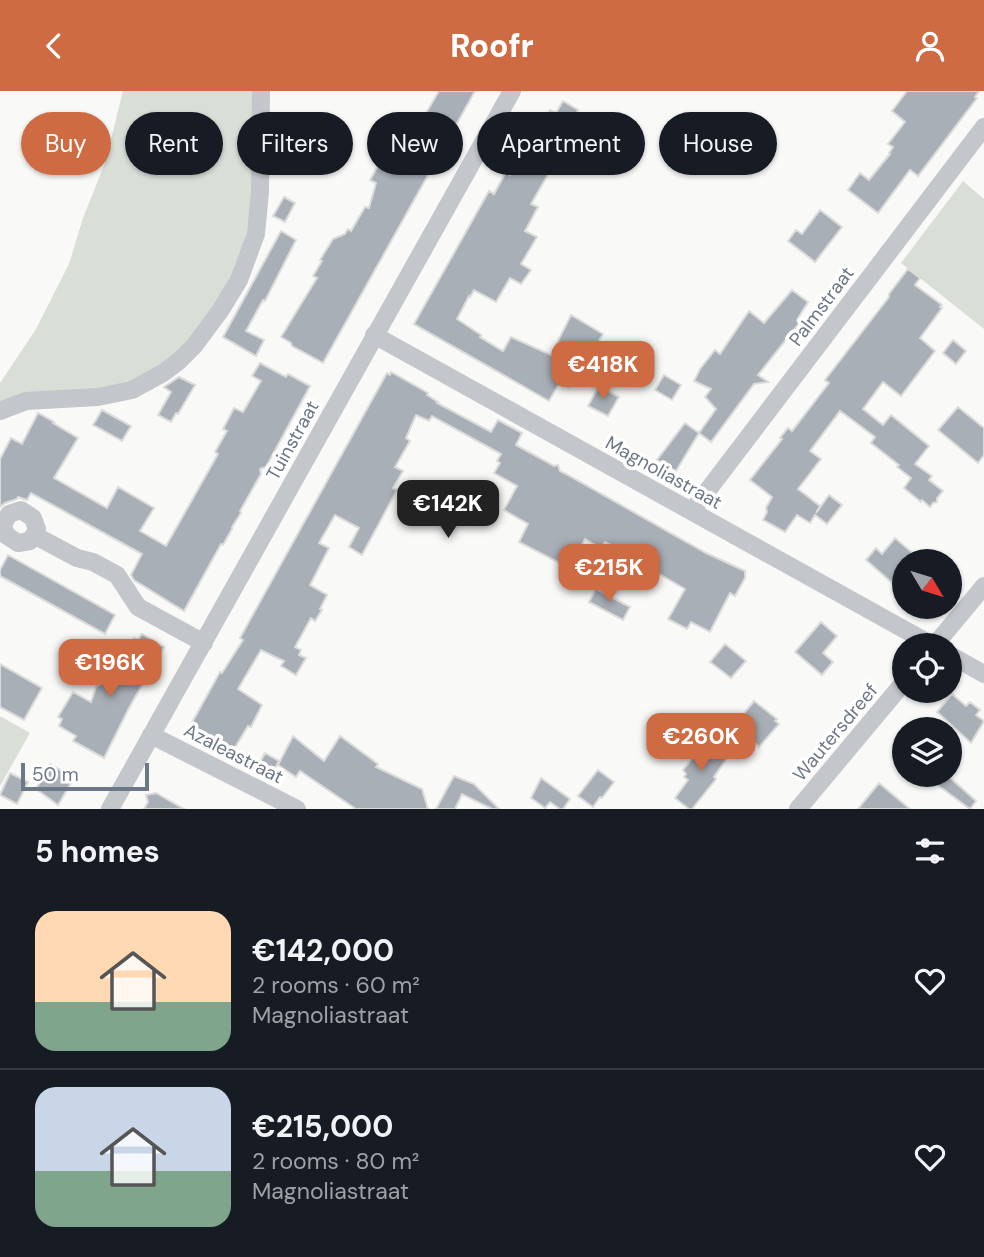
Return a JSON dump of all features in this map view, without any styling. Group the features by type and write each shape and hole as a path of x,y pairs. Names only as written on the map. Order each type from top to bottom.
{"street":[{"path":"0,411 26,401 98,397 132,390 163,373 194,346 239,280 256,234 261,192 261,91"},
{"name":"Tuinstraat","path":"110,809 512,91"},
{"name":"Palmstraat","path":"692,511 984,127"},
{"name":"Magnoliastraat","path":"374,335 911,633"},
{"path":"34,535 117,575 138,607 204,643"},
{"path":"945,633 984,586"},
{"path":"962,662 984,674"},
{"name":"Wautersdreef","path":"798,809 892,697"},
{"name":"Azaleastraat","path":"151,735 297,809"}],"shaded area":[{"path":"123,91 252,91 252,112 237,112 237,175 254,175 254,198 249,230 227,288 208,317 171,359 128,384 0,405 0,383 36,329 69,264 100,175 111,175 111,139"},
{"path":"963,181 984,199 984,329 901,263"},
{"path":"0,716 30,733 0,786"}],"building":[{"path":"439,91 475,91 463,112 427,112"},
{"path":"907,91 979,91 975,97 977,98 918,176 910,170 878,213 848,190 860,173 869,180 890,154 893,147 888,144 905,122 892,111"},
{"path":"563,101 578,110 577,112 557,112"},
{"path":"373,175 428,175 323,363 281,337 317,278 313,276 333,239 345,234 348,229 351,231 365,207 369,208 376,183 370,180"},
{"path":"504,175 548,175 531,204 538,207 525,231 537,237 521,264 531,270 521,284 510,278 496,302 474,290 457,319 503,351 511,337 551,355 571,315 603,334 593,351 605,358 589,383 576,376 569,387 560,382 549,401 414,324 489,191 494,194"},
{"path":"284,197 295,203 285,222 273,216"},
{"path":"820,210 842,227 815,262 788,241 796,230 802,234"},
{"path":"281,231 296,240 265,301 263,300 246,331 264,340 256,356 223,337"},
{"path":"908,269 920,278 915,285 942,305 920,338 935,351 901,396 883,382 863,409 883,425 891,415 929,446 915,464 932,476 929,480 943,491 937,502 930,507 922,500 921,502 904,488 911,478 871,443 875,437 840,411 810,451 821,459 798,489 820,506 816,513 829,495 842,505 827,524 815,515 810,523 797,515 785,532 763,520 772,497 750,480 788,428 792,431 829,383 825,380"},
{"path":"792,290 808,302 797,320 800,322 758,375 768,382 754,384 711,442 699,433 716,409 705,397 711,389 694,381 700,369 715,350 720,354 749,311 764,323"},
{"path":"953,340 966,351 956,364 943,353"},
{"path":"260,363 310,386 266,467 260,469 261,474 241,513 184,611 134,580 131,575 142,554 31,493 27,500 18,497 0,507 0,459 11,438 22,444 38,413 78,438 54,478 107,508 118,487 154,508 140,531 166,546 218,454 215,452 227,431 223,429 234,408 243,412 261,381 252,376"},
{"path":"391,372 428,393 437,403 491,432 498,420 522,433 516,445 554,466 558,465 560,471 706,553 745,571 745,578 735,596 730,593 710,632 691,622 687,629 668,619 685,589 659,574 658,576 626,557 628,553 605,542 601,548 585,539 569,568 519,542 528,524 504,510 517,486 494,473 500,463 497,461 501,454 432,416 429,421 416,415 406,438 410,441 395,467 403,471 393,488 397,490 362,555 349,547 359,528 335,515 319,543 329,548 310,585 327,595 320,609 322,610 315,621 311,618 295,647 301,650 299,655 306,658 296,675 281,666 284,661 261,650 238,689 262,705 251,727 248,726 234,749 211,736 209,740 189,728 220,672 222,673 243,640 240,638 387,373 390,375"},
{"path":"664,375 681,385 672,400 655,390"},
{"path":"179,377 195,385 171,422 158,415 171,392 164,387"},
{"path":"599,386 619,397 608,416 588,406"},
{"path":"958,407 984,428 984,455 978,463 938,430"},
{"path":"102,410 131,426 122,441 93,425"},
{"path":"685,423 699,433 676,471 657,460"},
{"path":"895,538 908,549 892,549 892,583 866,560 876,548 882,554"},
{"path":"8,555 115,615 105,634 0,576 0,570"},
{"path":"596,589 630,607 623,620 589,602"},
{"path":"821,622 837,636 823,653 833,662 822,675 795,652"},
{"path":"142,634 164,647 104,758 73,741 76,736 59,726 62,719 58,717 73,692 91,702 96,687 110,683 134,638 138,640"},
{"path":"725,644 746,661 731,678 710,662"},
{"path":"0,664 42,688 24,720 0,707"},
{"path":"754,701 777,719 775,721 779,724 759,747 732,728"},
{"path":"970,702 980,710 976,715 984,721 971,743 962,735 962,717 942,717 937,712 944,703 962,703 966,706"},
{"path":"293,736 324,761 340,736 378,764 376,767 422,789 428,809 356,809 300,771 296,777 278,765"},
{"path":"709,739 727,758 714,777 716,779 692,809 689,809 675,798 688,780 684,777 686,774 683,770 697,753 699,744"},
{"path":"265,753 279,761 269,779 255,772"},
{"path":"50,764 74,778 58,805 36,789"},
{"path":"598,770 614,782 593,807 578,796"},
{"path":"10,773 28,782 17,804 0,795"},
{"path":"454,776 474,784 499,809 492,809 462,794 455,809 436,809"},
{"path":"541,778 570,799 563,809 550,802 545,808 531,798"},
{"path":"879,783 910,809 858,809"},
{"path":"940,787 960,787 976,801 970,809"},
{"path":"156,793 184,809 144,809 148,802 146,795"}]}
